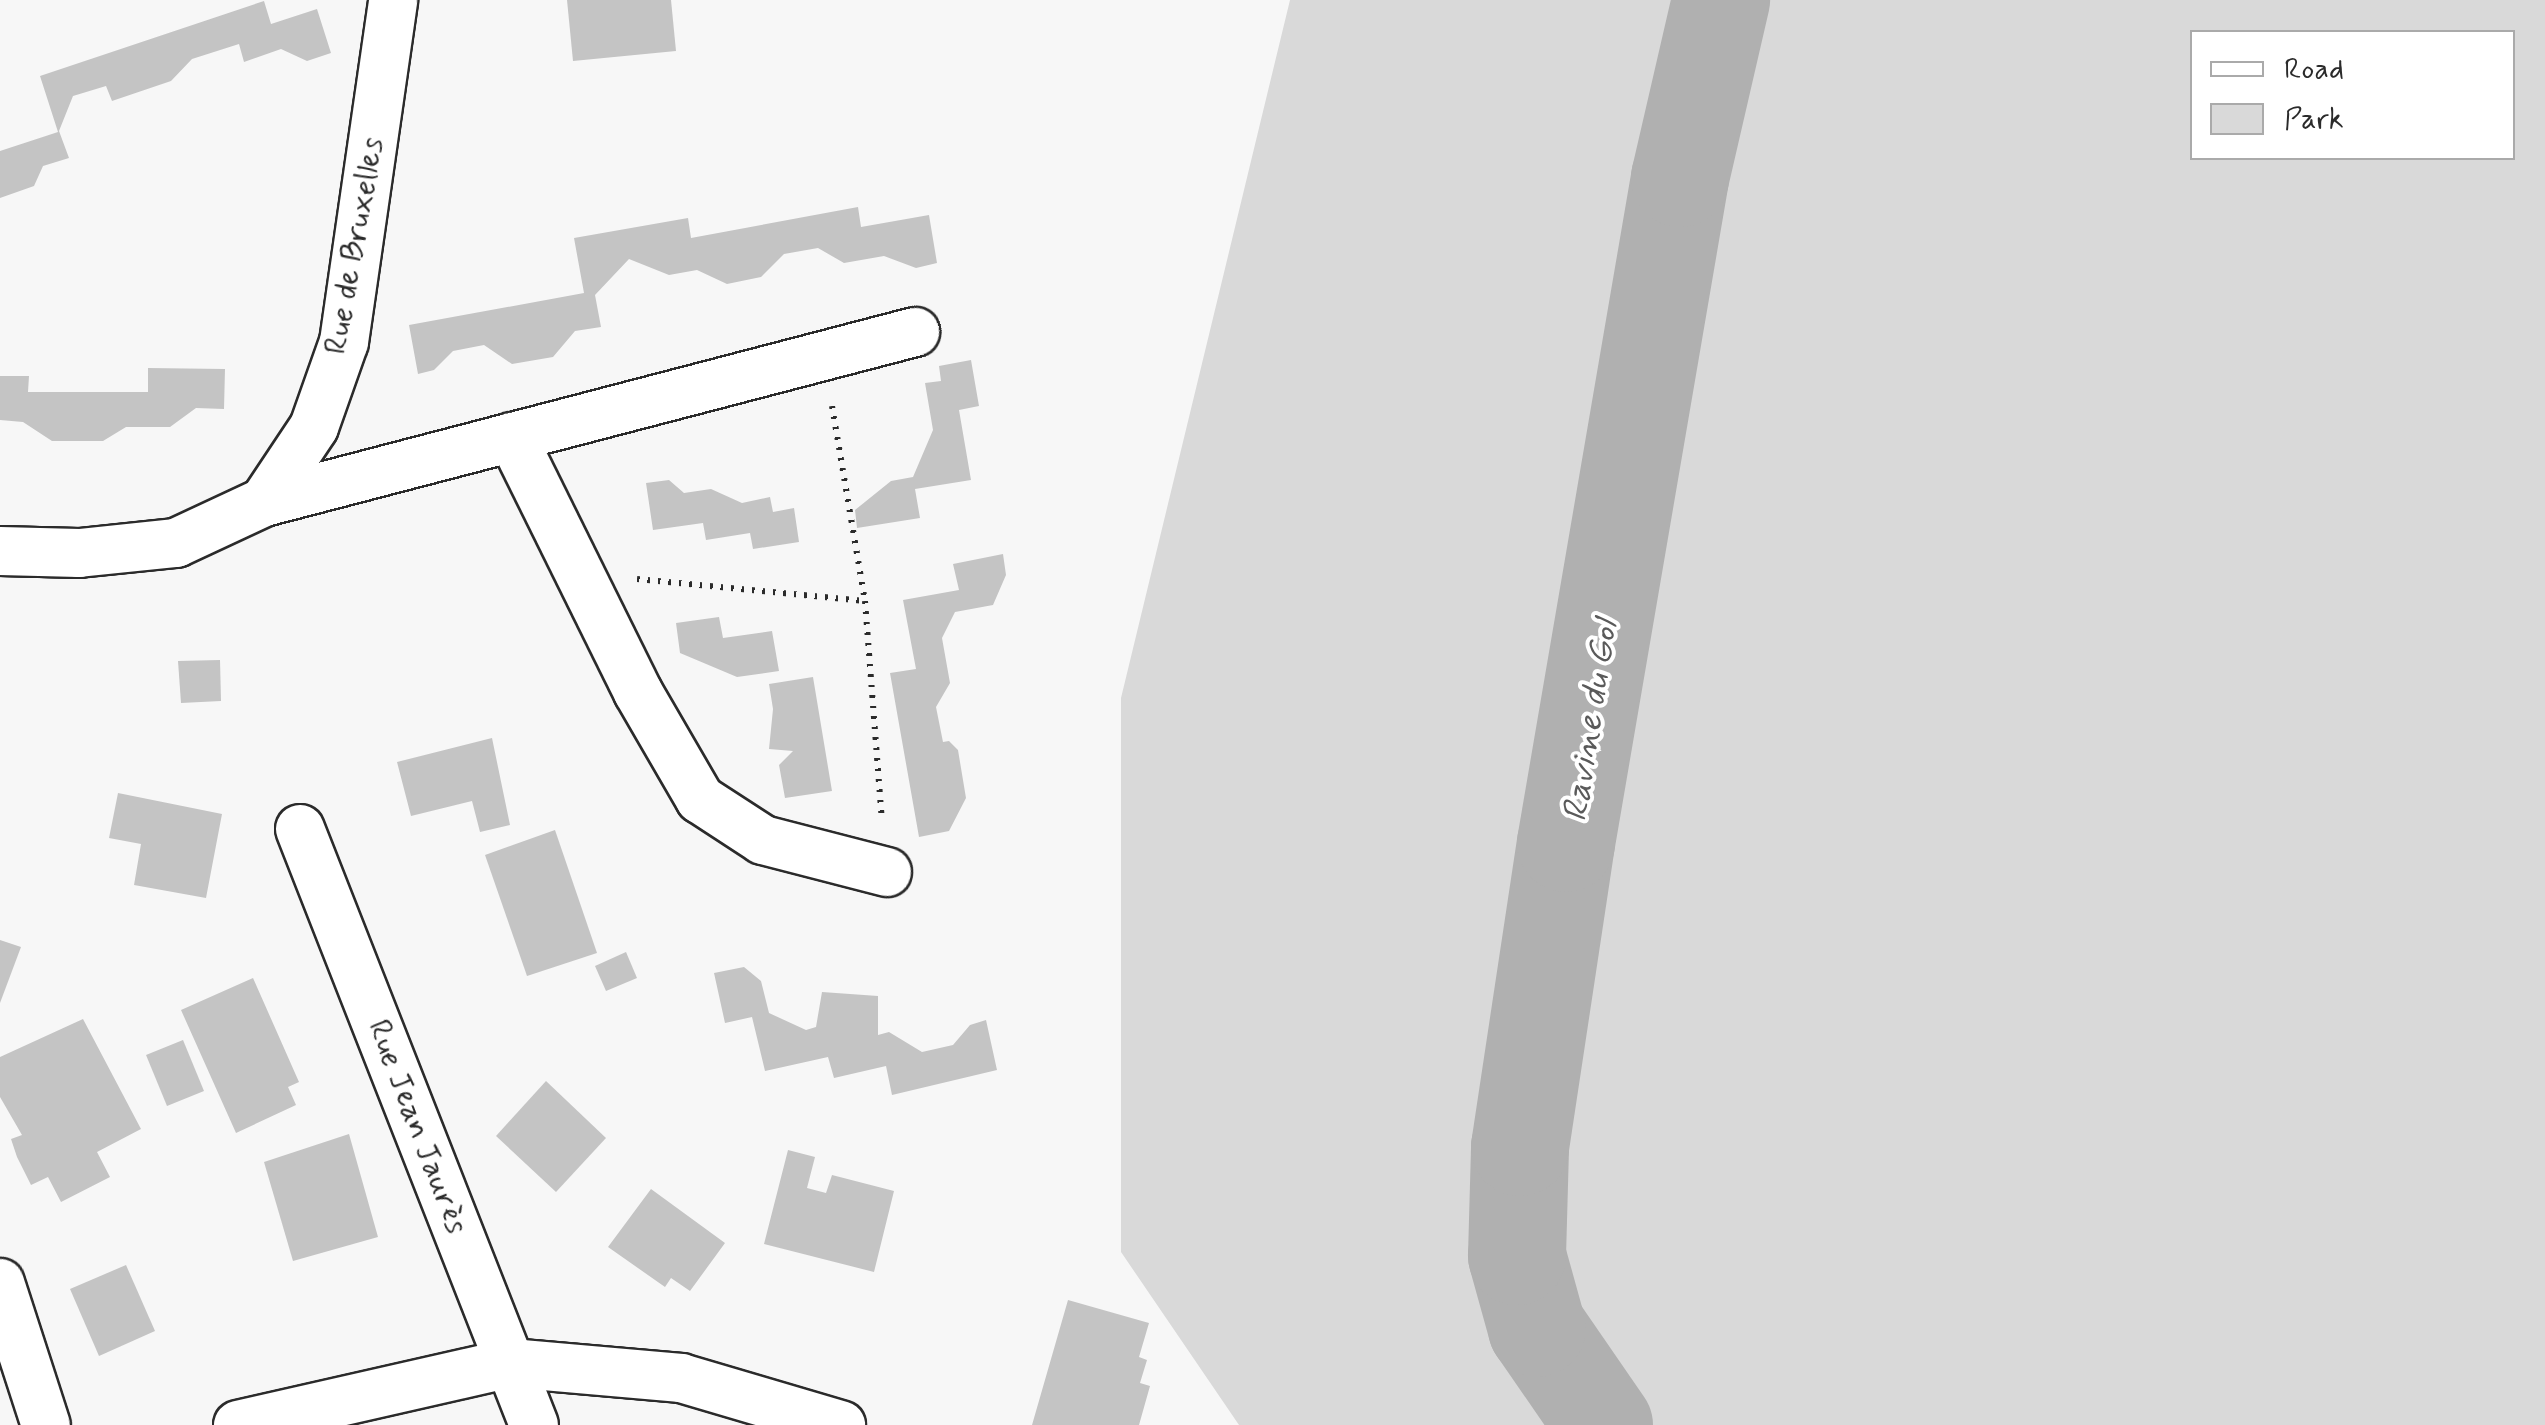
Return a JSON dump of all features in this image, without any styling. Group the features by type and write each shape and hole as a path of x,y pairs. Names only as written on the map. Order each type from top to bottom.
{"street":[{"name":"Rue de Bruxelles","path":"264,502 314,428 344,342 393,0"},
{"path":"0,551 79,553 176,542 264,502 915,332"},
{"path":"512,437 638,692 700,799 763,840 887,872"},
{"name":"Rue Jean Jaurès","path":"300,830 534,1425"},
{"path":"0,1283 46,1425"},
{"path":"238,1425 510,1364 682,1378 841,1425"}],"path":[{"path":"824,356 865,601 887,872"},
{"path":"581,573 865,601"}],"green space":[{"path":"1290,0 2545,0 2545,1425 1239,1425 1121,1252 1121,698"}],"building":[{"path":"567,0 671,0 676,51 573,61"},
{"path":"264,1 271,24 317,9 331,53 307,61 281,49 244,62 239,44 192,59 171,81 112,101 106,86 73,96 59,131 69,158 43,166 34,186 0,198 0,151 58,132 40,76"},
{"path":"858,207 861,227 929,215 937,263 916,268 884,256 844,263 818,248 784,254 761,277 727,284 697,270 669,275 629,259 595,295 601,327 575,331 553,357 512,364 484,345 453,351 434,370 418,374 409,325 584,293 574,238 688,218 691,238"},
{"path":"971,360 979,406 959,410 971,480 915,489 920,518 857,528 855,510 891,481 913,477 933,430 925,383 941,381 939,366"},
{"path":"148,368 225,369 224,409 196,408 170,427 126,427 103,441 52,441 23,422 0,420 0,376 29,376 28,392 148,392"},
{"path":"669,480 684,493 711,489 742,503 770,497 773,512 794,508 799,542 753,549 750,533 706,540 703,523 653,530 646,483"},
{"path":"1003,554 1006,575 993,605 955,612 942,638 950,683 936,707 943,742 949,741 958,750 966,798 949,831 919,837 890,673 916,669 903,600 959,590 953,564"},
{"path":"719,617 723,638 772,631 779,671 737,677 680,653 676,623"},
{"path":"220,660 221,701 181,703 178,661"},
{"path":"813,677 832,791 785,798 779,765 793,751 769,749 773,709 769,684"},
{"path":"492,738 510,825 480,832 472,801 411,816 397,762"},
{"path":"118,793 222,814 206,898 134,885 141,844 109,838"},
{"path":"555,830 597,953 527,976 485,855"},
{"path":"0,940 21,947 0,1003"},
{"path":"626,952 637,978 606,991 595,966"},
{"path":"744,967 761,981 769,1013 806,1030 816,1027 822,992 878,996 878,1035 889,1032 922,1052 953,1045 970,1025 986,1020 997,1070 892,1095 886,1066 834,1078 828,1057 765,1071 752,1017 725,1023 714,973"},
{"path":"253,978 299,1082 288,1087 296,1105 236,1133 181,1010"},
{"path":"83,1019 141,1129 97,1152 110,1177 61,1202 48,1177 31,1185 17,1157 11,1139 22,1135 0,1097 0,1057"},
{"path":"183,1040 204,1091 167,1106 146,1055"},
{"path":"546,1081 606,1138 556,1192 496,1136"},
{"path":"349,1134 378,1237 293,1261 264,1162"},
{"path":"788,1150 815,1157 807,1188 826,1193 832,1175 894,1191 874,1272 764,1244"},
{"path":"651,1189 725,1243 690,1291 671,1278 665,1287 608,1247"},
{"path":"126,1265 155,1331 99,1356 70,1289"},
{"path":"1068,1300 1149,1323 1139,1357 1147,1360 1140,1383 1150,1386 1139,1425 1032,1425"}],"waterway":[{"name":"Ravine du Gol","path":"1604,1425 1537,1328 1517,1256 1520,1147 1566,843 1680,178 1721,0"}]}
